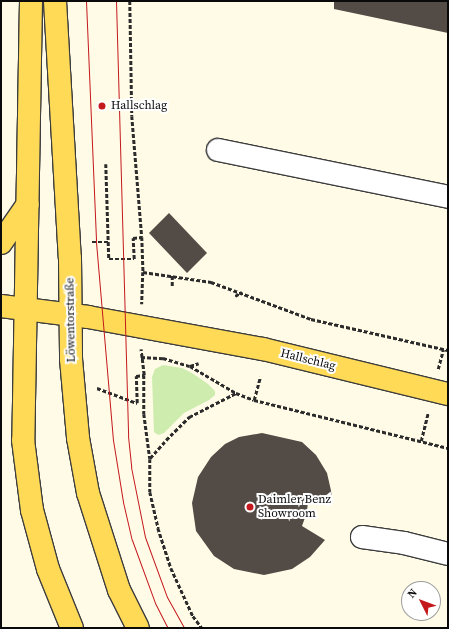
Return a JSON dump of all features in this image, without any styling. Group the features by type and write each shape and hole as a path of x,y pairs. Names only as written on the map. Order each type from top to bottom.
{"main road":[{"path":"31,1 23,440 32,510 48,569 72,628"},
{"name":"Löwentorstraße","path":"55,1 70,258 70,359 74,410 88,493 119,590 138,628"},
{"path":"1,243 28,204"},
{"name":"Hallschlag","path":"1,306 71,314 263,349 448,394"}],"lane":[{"path":"218,150 448,197"},
{"path":"362,537 404,543 448,554"}],"path":[{"path":"130,1 132,116 142,237 143,272 172,275 211,282 242,292 274,306 311,319 448,350"},
{"path":"106,164 109,259 134,259 132,238 142,237"},
{"path":"172,275 172,286"},
{"path":"235,296 242,292"},
{"path":"141,357 163,358 190,366 236,393 254,400 448,448"},
{"path":"190,366 199,363"},
{"path":"144,375 144,414 150,459 150,492 158,528 171,568 193,616 202,628"},
{"path":"254,400 260,377"},
{"path":"150,459 166,440 190,417 236,393"}],"green space":[{"path":"163,365 182,368 192,373 208,384 215,391 215,395 209,400 184,413 164,433 158,435 154,432 152,377 155,369"}],"building":[{"path":"334,1 448,1 448,33 334,9"},
{"path":"169,213 207,253 187,273 149,233"},
{"name":"Daimler Benz Showroom","path":"262,433 302,442 316,455 327,473 332,495 308,500 307,512 302,526 325,540 310,557 292,569 264,575 234,569 214,556 196,531 192,503 198,477 211,457 225,444 239,437"}],"tram line":[{"path":"86,1 96,242 113,440 123,502 132,540 155,603 168,628"},
{"path":"116,1 128,436 131,467 145,537 167,597 184,628"}],"place":[{"name":"Hallschlag","path":"102,106"},
{"name":"Daimler Benz Showroom","path":"250,507"}]}
